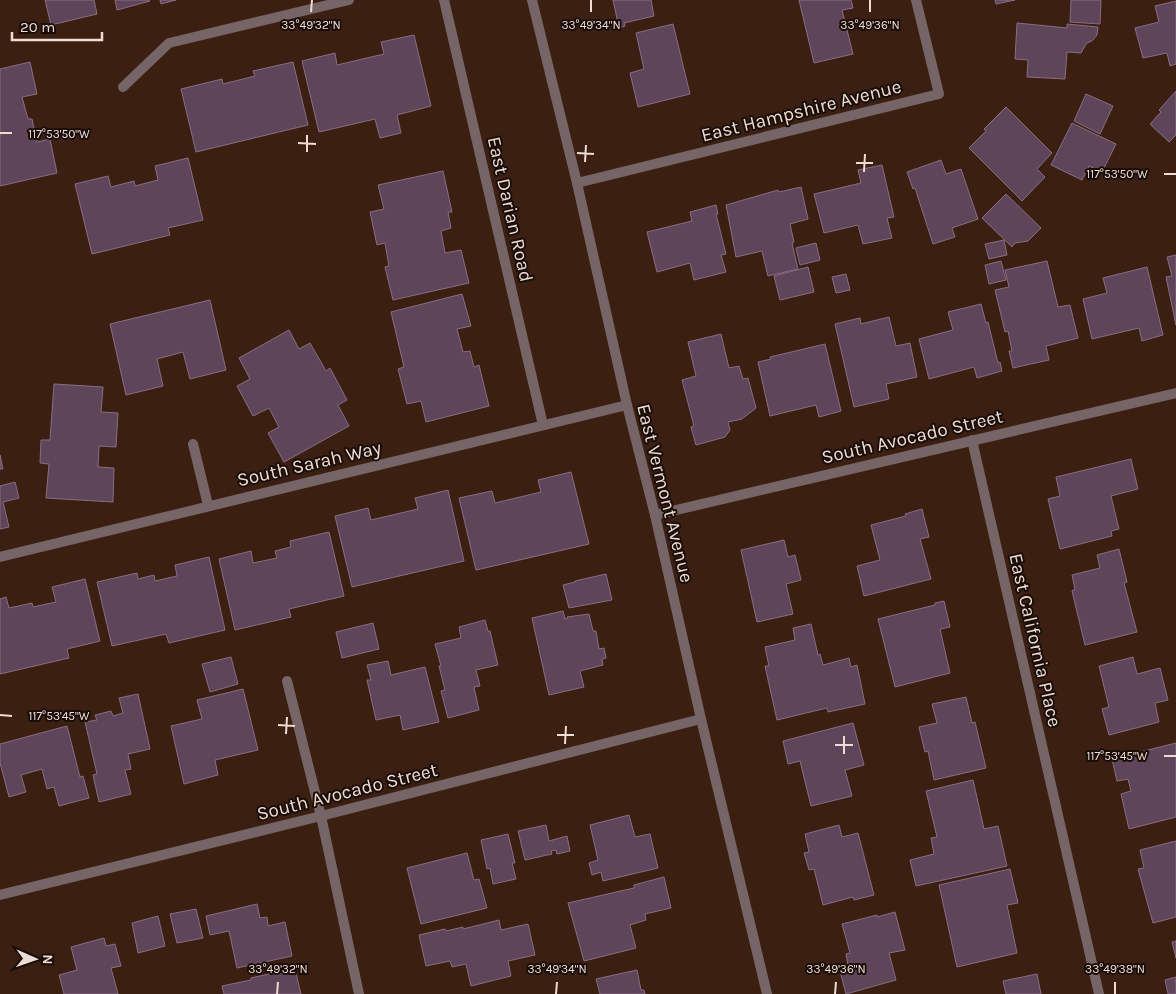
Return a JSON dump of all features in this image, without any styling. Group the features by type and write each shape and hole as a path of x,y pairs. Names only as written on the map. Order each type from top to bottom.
{"street":[{"path":"123,87 169,43 349,0"},
{"name":"East Darian Road","path":"444,0 544,425"},
{"name":"East Vermont Avenue","path":"532,0 577,183 627,405 655,515 701,719 767,994"},
{"name":"East Hampshire Avenue","path":"577,183 940,94 916,0"},
{"name":"South Avocado Street","path":"655,515 1176,393"},
{"name":"South Sarah Way","path":"0,557 627,405"},
{"name":"East California Place","path":"972,440 1100,994"},
{"path":"193,444 208,506"},
{"path":"287,681 321,816 359,994"},
{"name":"South Avocado Street","path":"0,895 321,816 701,719"}],"building":[{"path":"45,0 94,0 97,14 51,25"},
{"path":"115,0 149,0 150,1 117,10"},
{"path":"160,0 176,0 161,4"},
{"path":"613,0 651,0 654,16 624,23 625,26 619,28"},
{"path":"799,0 851,0 853,8 842,10 853,54 814,63"},
{"path":"995,0 1015,0 996,4"},
{"path":"1071,0 1101,0 1100,24 1070,22"},
{"path":"1176,1 1176,64 1170,66 1167,53 1143,58 1135,28 1159,22 1155,6"},
{"path":"1017,23 1067,28 1067,24 1098,27 1097,35 1086,44 1081,53 1067,52 1065,79 1027,77 1028,60 1015,59"},
{"path":"673,24 690,94 638,107 630,73 644,69 636,33"},
{"path":"414,35 431,106 397,115 401,133 380,138 375,119 319,132 302,61 335,53 337,65 384,54 381,42"},
{"path":"30,62 37,94 22,97 28,119 32,119 37,142 50,139 57,173 0,186 0,69"},
{"path":"293,62 308,125 196,152 181,89 222,79 223,84 255,76 253,71"},
{"path":"1176,91 1176,135 1169,142 1150,124 1161,112 1159,110"},
{"path":"1086,94 1113,106 1100,134 1074,121"},
{"path":"1006,107 1052,153 1037,169 1045,177 1022,201 969,148 986,131 984,129"},
{"path":"1072,123 1116,144 1102,172 1089,166 1082,180 1051,165"},
{"path":"188,158 203,220 168,228 170,235 92,254 75,184 108,176 111,187 134,181 135,186 158,180 155,166"},
{"path":"941,160 946,174 961,169 978,219 952,228 955,237 933,244 915,188 913,189 907,172"},
{"path":"882,165 894,217 887,218 892,238 863,244 858,225 824,233 814,194 861,183 858,170"},
{"path":"443,171 452,212 448,212 451,228 441,231 445,253 461,250 469,283 393,300 385,267 389,266 385,243 377,245 370,212 384,209 378,185"},
{"path":"801,187 808,219 790,224 798,269 768,276 762,251 736,257 726,205 778,190 779,192"},
{"path":"1006,194 1041,228 1028,241 1015,243 1012,247 982,218"},
{"path":"716,205 718,214 716,214 726,254 721,255 726,272 694,280 690,263 657,272 647,232 692,221 690,212"},
{"path":"1004,240 1007,255 989,259 985,244"},
{"path":"816,243 820,260 800,265 796,248"},
{"path":"1176,255 1176,325 1166,277 1172,276 1167,257"},
{"path":"1001,261 1006,280 989,284 985,265"},
{"path":"1047,261 1058,307 1070,305 1078,338 1046,346 1049,360 1013,368 1009,351 1012,351 1008,331 1005,332 995,290 1009,287 1005,270"},
{"path":"808,267 814,292 780,300 774,276"},
{"path":"1147,267 1163,335 1142,341 1139,328 1092,339 1083,299 1107,293 1103,278"},
{"path":"846,274 850,290 836,293 832,277"},
{"path":"462,294 471,326 457,329 463,352 470,351 474,367 479,365 489,406 426,422 421,401 407,404 398,369 404,367 391,312"},
{"path":"210,300 226,370 190,379 183,352 157,359 163,386 126,395 110,324"},
{"path":"981,304 1002,371 977,378 974,367 929,379 919,339 953,330 948,312"},
{"path":"889,317 896,346 910,343 917,377 886,384 889,399 854,407 835,324 860,318 861,324"},
{"path":"289,330 299,349 310,343 326,371 330,368 347,400 338,405 349,426 284,462 268,433 279,427 269,408 253,416 237,386 250,379 239,358"},
{"path":"721,334 729,368 739,366 743,379 748,378 756,408 742,419 728,422 730,430 725,437 696,445 691,427 694,426 682,380 696,376 688,342"},
{"path":"825,344 841,411 819,417 816,405 770,416 758,362 771,359 770,357"},
{"path":"54,384 103,387 101,412 118,413 116,447 99,446 98,467 114,468 113,502 46,498 49,464 40,463 41,440 50,440"},
{"path":"0,455 3,469 0,469"},
{"path":"1131,459 1138,489 1111,496 1119,529 1111,531 1112,536 1060,549 1048,499 1060,496 1056,477"},
{"path":"571,472 589,544 476,570 459,498 492,491 495,503 541,492 538,480"},
{"path":"15,482 19,498 3,502 9,527 0,529 0,486"},
{"path":"448,490 464,561 352,587 335,516 368,508 371,520 418,509 415,498"},
{"path":"922,509 929,537 920,539 931,579 864,596 857,566 880,560 871,525 906,516 905,514"},
{"path":"329,532 344,596 289,609 291,617 235,630 219,559 251,551 253,563 277,558 275,551 291,547 290,541"},
{"path":"784,540 788,557 795,555 801,580 786,584 793,614 757,622 741,550"},
{"path":"1119,549 1127,582 1124,583 1137,632 1085,645 1072,591 1075,589 1072,575 1100,568 1097,555"},
{"path":"209,557 225,630 169,643 166,634 112,646 97,582 137,573 138,579 154,575 155,581 177,576 175,565"},
{"path":"606,574 612,600 569,608 563,585"},
{"path":"85,579 100,641 67,649 69,658 0,674 0,599 6,597 9,608 32,603 33,607 56,602 52,587"},
{"path":"944,601 950,627 940,629 950,673 895,687 878,619"},
{"path":"563,611 565,619 567,617 589,614 593,631 596,631 599,649 604,648 606,658 602,659 603,665 580,671 584,687 549,695 532,618"},
{"path":"485,620 488,631 490,631 498,665 476,670 480,686 474,687 479,710 448,718 441,691 445,690 435,644 461,638 459,627"},
{"path":"373,623 379,649 342,658 336,632"},
{"path":"811,624 818,655 820,654 823,665 849,658 851,667 857,665 865,704 828,712 827,708 777,720 765,666 769,666 765,647 795,640 793,628"},
{"path":"231,657 238,684 210,692 202,664"},
{"path":"1133,657 1137,674 1160,668 1168,700 1155,703 1159,722 1109,735 1102,709 1109,707 1099,666"},
{"path":"388,661 391,675 425,667 439,722 403,730 400,715 376,720 367,680 371,680 367,665"},
{"path":"243,689 258,750 215,760 218,775 184,784 171,726 202,719 197,700"},
{"path":"138,694 150,749 128,754 131,769 125,770 131,794 99,802 93,775 97,774 85,722 97,720 95,715 111,711 113,716 123,713 119,698"},
{"path":"966,697 972,723 975,722 986,768 934,780 928,751 925,752 919,727 937,723 932,704"},
{"path":"853,723 864,765 845,770 852,796 811,806 800,761 788,764 783,741"},
{"path":"67,726 80,777 83,776 89,798 59,806 54,787 47,789 42,769 21,775 26,792 9,797 0,763 0,744"},
{"path":"1176,743 1176,817 1129,829 1121,794 1131,791 1128,779 1117,781 1112,759"},
{"path":"973,780 984,829 998,826 1007,866 916,886 910,860 934,854 931,838 937,837 926,791"},
{"path":"629,815 635,837 650,834 658,868 603,881 601,872 592,875 589,863 598,860 590,825"},
{"path":"546,825 549,841 567,836 570,851 557,854 556,850 551,851 552,854 525,860 518,831"},
{"path":"839,825 842,837 858,833 874,895 854,900 853,897 823,905 814,869 809,870 804,853 809,852 805,834"},
{"path":"508,834 515,863 512,863 516,879 493,884 490,868 487,869 481,840"},
{"path":"1176,841 1176,917 1153,923 1138,869 1144,868 1140,850"},
{"path":"467,853 474,880 479,879 487,908 421,924 407,868"},
{"path":"1010,869 1018,903 1007,905 1017,953 957,967 939,885"},
{"path":"664,877 671,908 645,914 646,920 630,925 636,948 584,961 568,903 634,888 634,885"},
{"path":"257,904 260,918 267,917 268,926 285,922 292,956 237,968 229,931 210,935 206,916"},
{"path":"196,909 203,938 177,943 170,914"},
{"path":"895,912 905,950 889,953 896,980 846,994 839,967 848,965 846,954 850,953 842,924"},
{"path":"158,916 165,946 138,953 132,923"},
{"path":"499,920 501,930 528,924 535,955 508,961 511,976 471,986 466,964 452,967 450,961 426,966 419,935 445,929 446,931 463,927 463,929"},
{"path":"104,938 106,946 115,944 121,966 111,968 118,994 64,994 59,975 77,970 71,947"},
{"path":"1176,941 1176,958 1172,942"},
{"path":"294,965 301,994 224,994 222,986 251,980 251,978 269,974 268,971"},
{"path":"637,970 641,990 644,990 645,994 600,994 596,979"},
{"path":"1037,974 1041,994 1006,994 1003,981"},
{"path":"1176,977 1176,994 1168,994 1165,980"}]}
